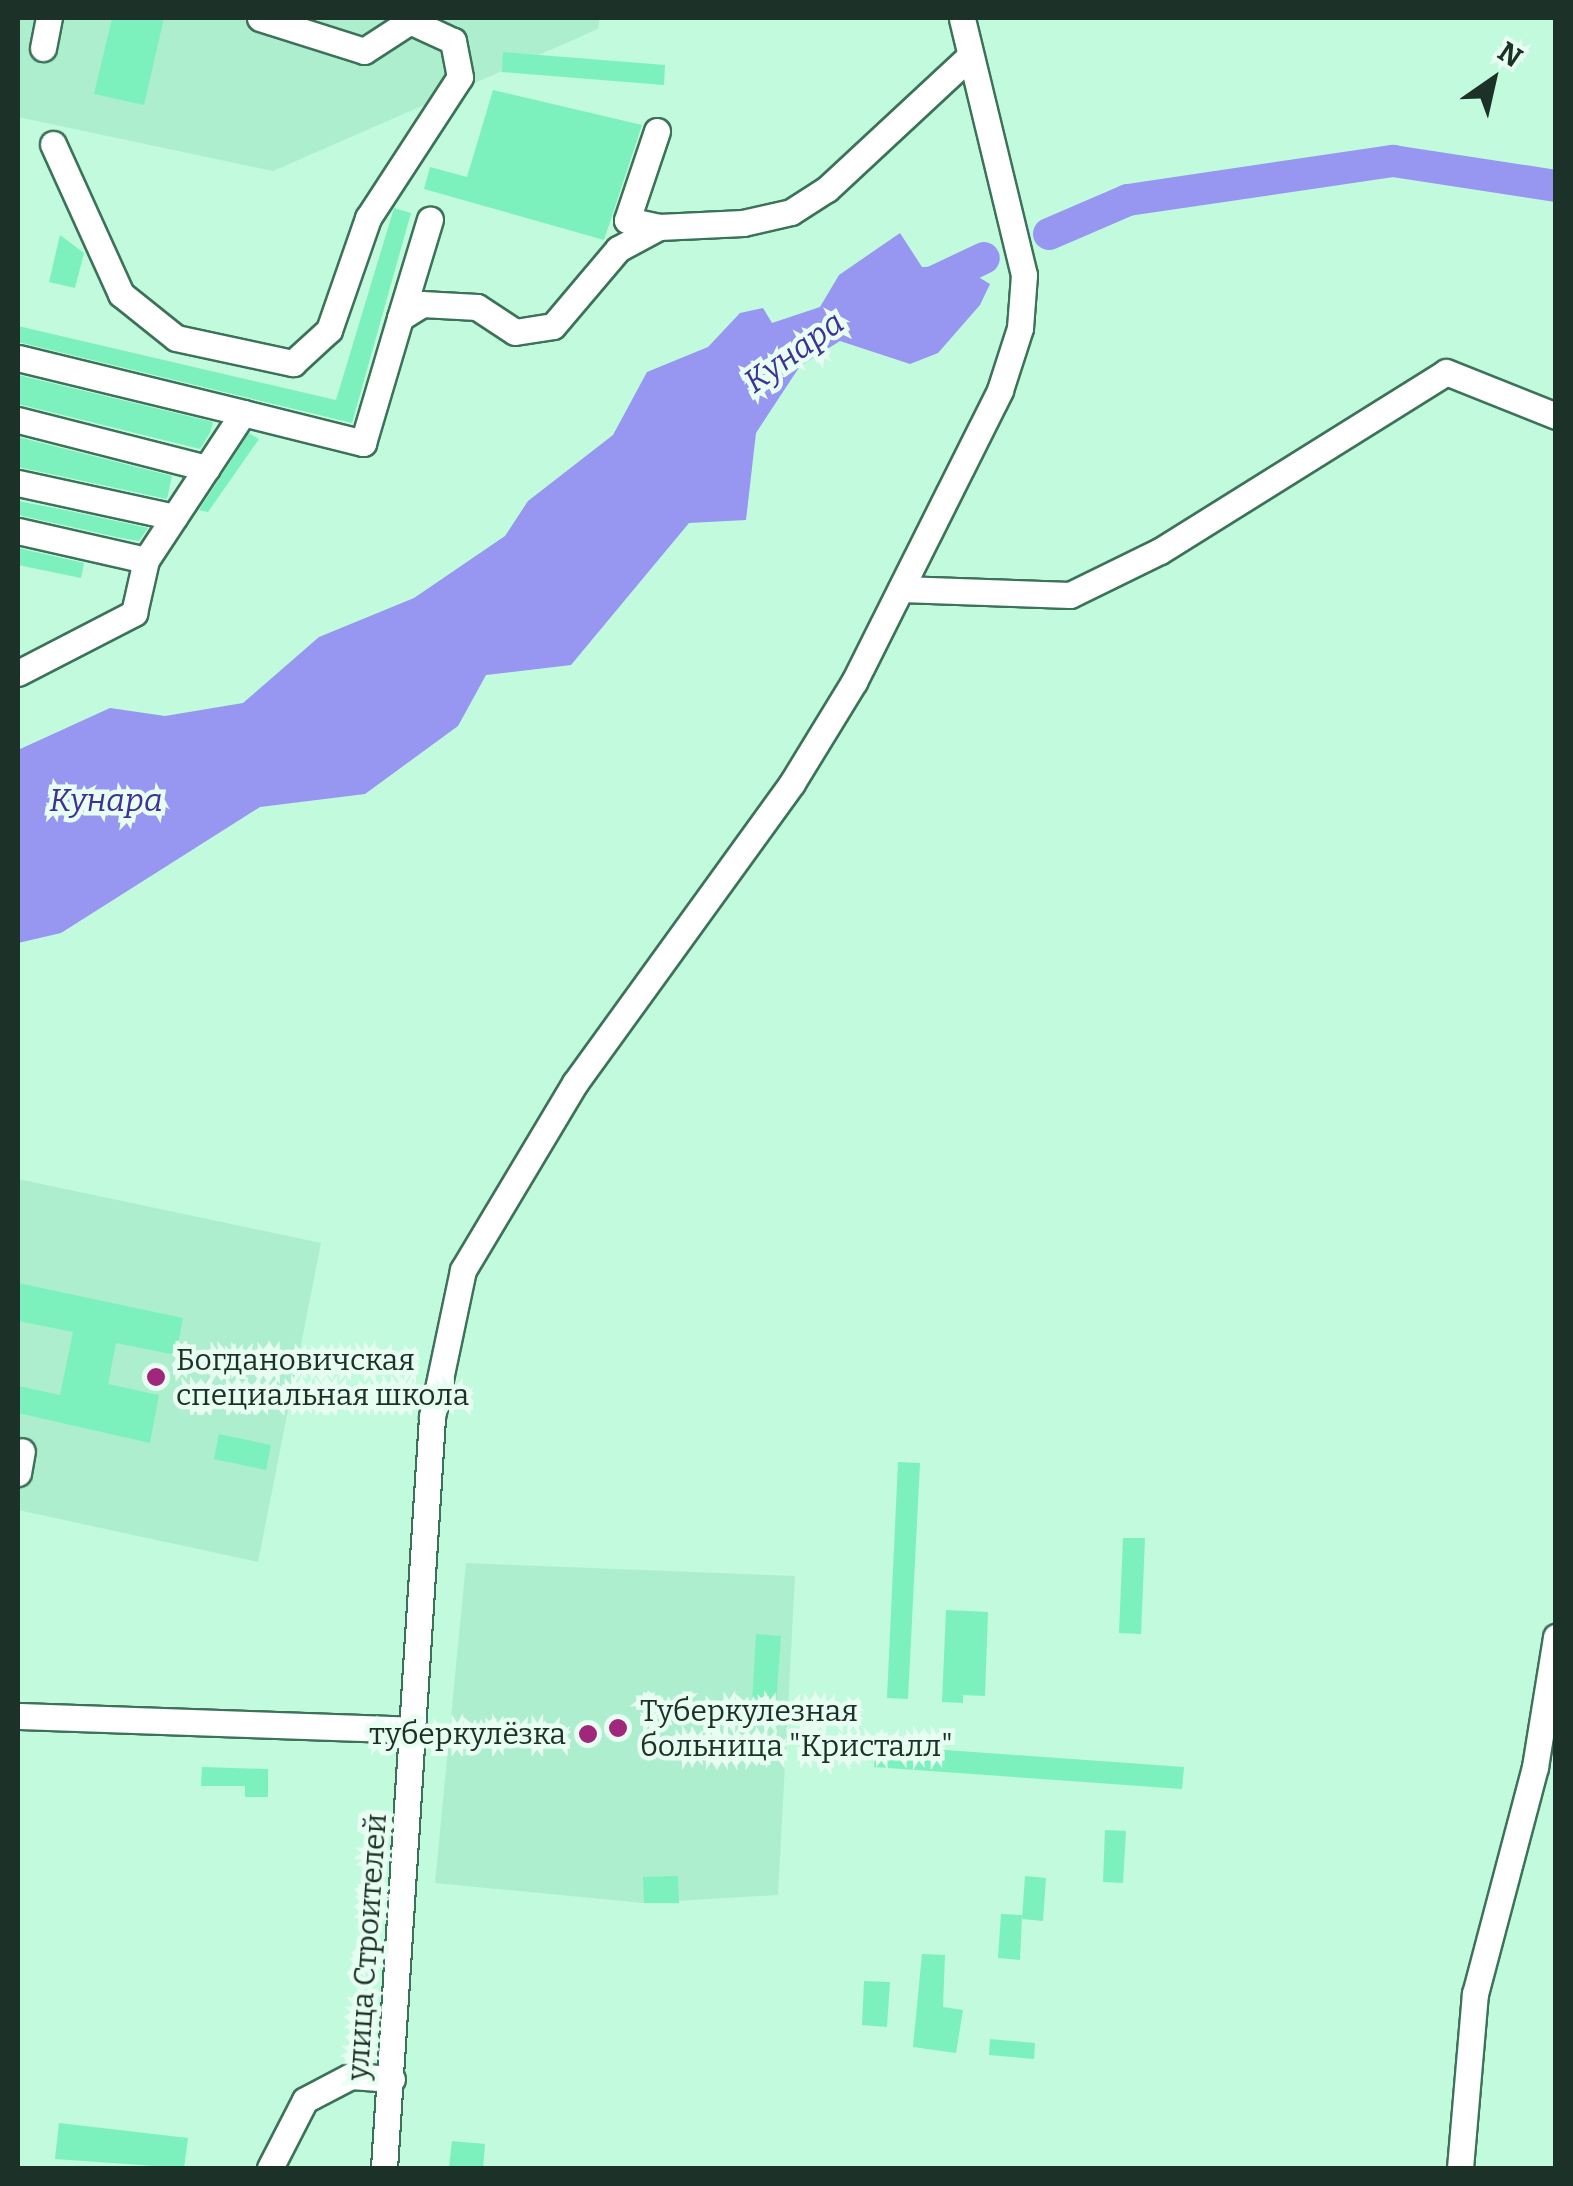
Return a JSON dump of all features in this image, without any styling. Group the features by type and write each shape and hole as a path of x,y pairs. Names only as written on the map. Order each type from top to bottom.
{"street":[{"path":"43,48 49,18"},
{"path":"53,144 121,294 176,338 293,363 328,330 368,218 460,77 453,41 413,20 364,50 260,18"},
{"name":"улица Строителей","path":"384,2168 432,1417 463,1270 575,1083 792,783 901,589 1000,390 1020,328 1024,275 966,60 962,18"},
{"path":"658,131 628,220 659,227 791,212 966,60"},
{"path":"18,358 363,443 430,219"},
{"path":"400,318 446,299 532,334 553,326 618,249 659,227"},
{"path":"901,589 1070,595 1160,551 1446,372 1556,416"},
{"path":"18,672 134,612 146,560 243,413"},
{"path":"18,420 207,468"},
{"path":"18,483 174,516"},
{"path":"18,531 146,560"},
{"path":"1460,2168 1476,1994 1535,1767 1556,1636"},
{"path":"18,1716 414,1730"},
{"path":"270,2168 305,2100 351,2076 392,2079"}],"shaded area":[{"path":"18,18 600,18 598,29 273,171 18,117"},
{"name":"Богдановичская специальная школа","path":"18,1179 321,1243 258,1562 18,1510"},
{"name":"Туберкулезная больница \"Кристалл\"","path":"466,1563 795,1576 778,1895 644,1903 435,1883"}],"water":[{"name":"Кунара","path":"900,233 922,267 960,266 990,284 980,305 938,353 910,364 840,341 800,366 756,433 746,520 689,523 571,665 486,675 458,726 365,794 260,807 61,933 18,943 18,750 110,708 165,716 243,703 319,637 414,598 505,536 528,501 613,435 647,372 708,347 740,313 763,308 772,323 820,307 839,275"}],"building":[{"path":"112,18 164,18 144,105 94,94"},
{"path":"503,52 665,65 664,85 502,72"},
{"path":"493,90 642,125 604,240 424,189 430,167 467,177"},
{"path":"394,208 411,213 352,423 18,342 18,326 336,400"},
{"path":"60,235 84,253 75,288 49,282"},
{"path":"18,375 213,422 200,449 18,404"},
{"path":"249,433 259,439 208,512 199,510"},
{"path":"18,437 172,476 167,499 18,467"},
{"path":"18,501 148,528 139,541 121,538 18,515"},
{"path":"18,548 84,563 81,578 18,565"},
{"path":"18,1283 183,1318 176,1355 116,1343 108,1384 159,1395 150,1443 18,1413 18,1386 60,1395 73,1332 18,1321"},
{"path":"219,1434 271,1445 266,1470 214,1459"},
{"path":"898,1462 920,1463 908,1699 887,1698"},
{"path":"1123,1538 1145,1538 1141,1634 1119,1633"},
{"path":"946,1610 988,1612 985,1696 963,1695 963,1703 942,1702"},
{"path":"756,1634 781,1636 776,1705 752,1703"},
{"path":"876,1745 1184,1767 1182,1789 874,1767"},
{"path":"202,1767 268,1769 268,1797 245,1797 245,1786 201,1786"},
{"path":"1105,1830 1126,1831 1123,1883 1103,1882"},
{"path":"678,1876 679,1903 644,1903 643,1877"},
{"path":"1025,1876 1046,1878 1043,1921 1022,1919"},
{"path":"1001,1914 1022,1915 1020,1960 998,1958"},
{"path":"922,1954 945,1955 943,2007 963,2010 956,2053 913,2047"},
{"path":"864,1981 890,1982 887,2027 862,2025"},
{"path":"990,2039 1035,2043 1034,2059 989,2055"},
{"path":"59,2123 188,2138 184,2168 55,2159"},
{"path":"452,2141 485,2144 483,2168 449,2168"}],"waterway":[{"name":"Кунара","path":"1049,234 1128,200 1393,161 1556,186"},
{"name":"Кунара","path":"925,286 984,258"}],"place":[{"name":"Богдановичская специальная школа","path":"156,1377"},
{"name":"Туберкулезная больница \"Кристалл\"","path":"618,1728"},
{"name":"туберкулёзка","path":"588,1734"}]}
